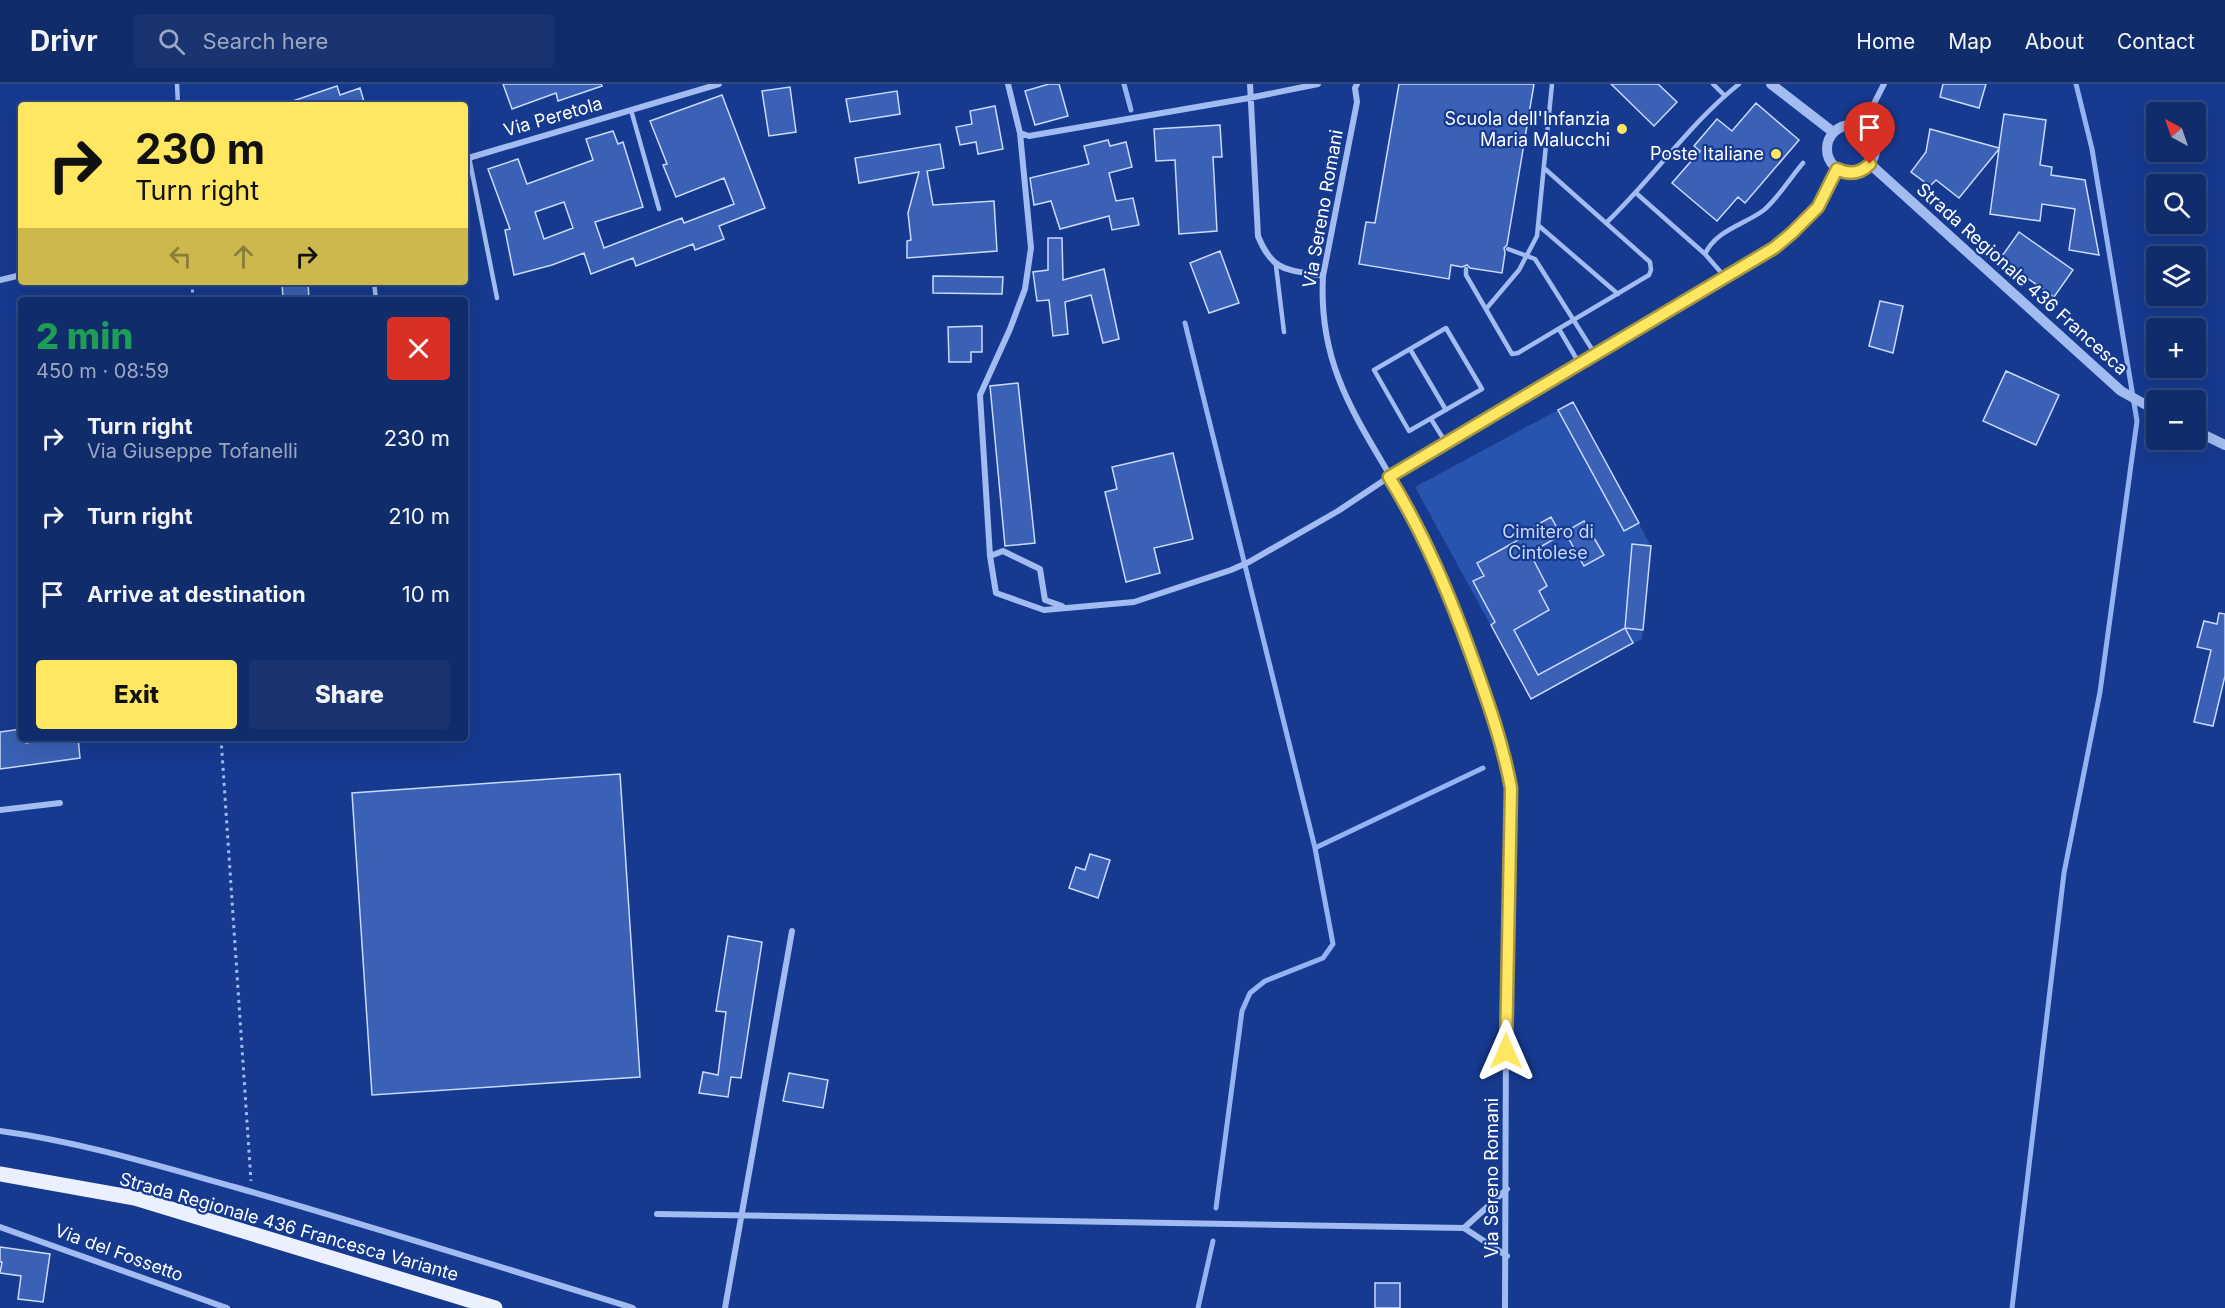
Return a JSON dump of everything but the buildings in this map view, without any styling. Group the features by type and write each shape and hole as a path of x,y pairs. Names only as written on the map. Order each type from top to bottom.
{"main road":[{"name":"Strada Regionale 436 Francesca Variante","path":"0,1174 135,1198 495,1308"}],"street":[{"name":"Via Peretola","path":"468,158 719,84"},
{"path":"1008,84 1020,133 1031,248 1024,289 1010,329 980,395 990,556 996,593 1044,610 1134,602 1249,562 1338,511 1389,477 1579,363 1754,261 1792,233 1818,207 1837,169"},
{"path":"1250,84 1258,236 1264,252 1276,266 1323,276"},
{"path":"1020,133 1029,136 1317,84"},
{"path":"1772,84 1833,132"},
{"path":"1862,127 1884,84"},
{"name":"Via Sereno Romani","path":"1354,85 1357,102 1323,276 1323,316 1331,356 1344,394 1416,522 1452,599 1502,748 1511,788 1506,1028 1507,1256 1505,1308"},
{"path":"1847,125 1862,127 1868,131 1875,143 1875,151 1870,164 1865,169 1851,173 1837,169 1827,155 1827,147 1833,132 1847,125"},
{"name":"Strada Regionale 436 Francesca","path":"1870,164 2121,391 2146,405"},
{"path":"0,280 18,276"},
{"path":"2206,436 2225,445"},
{"path":"990,556 1003,550 1040,569 1044,600 1065,608"},
{"path":"0,810 60,803"},
{"path":"725,1308 792,931"},
{"path":"0,1131 138,1159 330,1214 633,1308"},
{"path":"1464,1228 1507,1189"},
{"path":"657,1214 1464,1228 1507,1256"},
{"name":"Via del Fossetto","path":"0,1227 227,1308"}],"lane":[{"path":"177,84 178,102"},
{"path":"1486,309 1519,270 1537,236 1552,84"},
{"path":"1713,84 1725,96"},
{"path":"1606,223 1636,193 1712,106 1739,84"},
{"path":"631,110 659,209"},
{"path":"468,163 497,298"},
{"path":"1705,254 1717,237 1764,209 1803,163"},
{"path":"1466,269 1466,275 1512,354 1518,353 1649,275 1652,266 1650,262 1544,168"},
{"path":"1636,193 1705,254 1725,277"},
{"path":"1538,225 1618,294"},
{"path":"1508,249 1535,259 1595,354"},
{"path":"1276,266 1284,332"},
{"path":"1446,328 1482,389 1446,410 1409,431 1374,370 1446,328"},
{"path":"1559,329 1579,363"},
{"path":"1410,349 1446,410"},
{"path":"1431,418 1446,443"}],"path":[{"path":"221,741 251,1192"}],"green space":[{"name":"Cimitero di Cintolese","path":"1573,402 1651,546 1642,639 1531,699 1415,487"}],"waterway":[{"path":"1124,84 1131,110"},
{"path":"2012,1308 2064,873 2100,692 2137,421 2092,149 2076,84"},
{"path":"1185,323 1315,848"},
{"path":"1216,1208 1242,1011 1250,993 1265,981 1323,958 1333,944 1315,848 1483,768"},
{"path":"1198,1308 1213,1241"}],"place":[{"name":"Scuola dell'Infanzia Maria Malucchi","path":"1622,129"},
{"name":"Poste Italiane","path":"1776,154"}],"route":[{"path":"1506,1051 1511,848 1511,788 1506,758 1452,599 1416,522 1389,477 1774,248 1818,207 1837,169 1843,172 1858,172 1870,164"}]}
